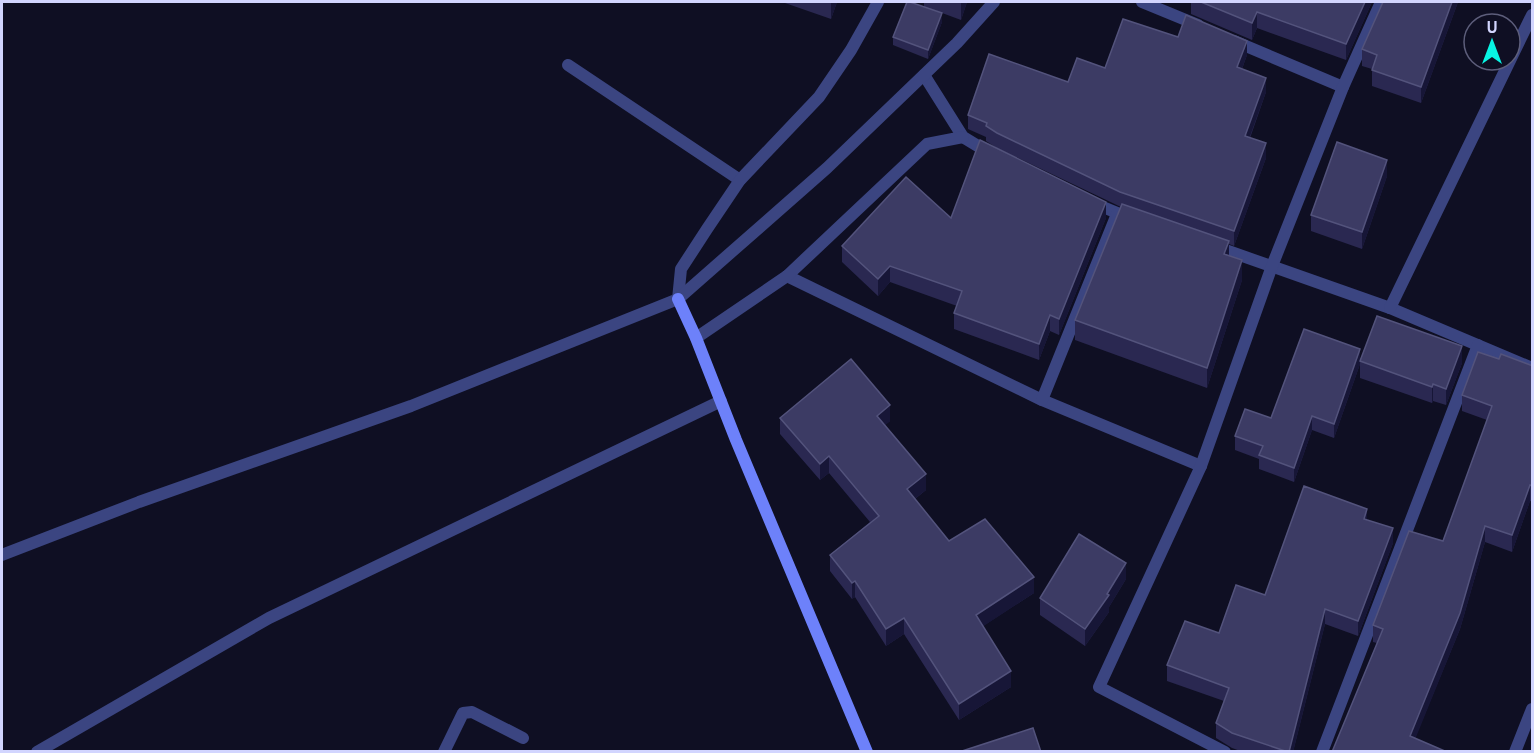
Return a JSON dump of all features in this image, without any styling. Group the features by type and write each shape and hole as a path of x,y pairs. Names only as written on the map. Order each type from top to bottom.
{"street":[{"path":"867,752 678,299 681,269 740,180 819,97 851,50 878,2"},
{"path":"2,555 139,502 411,406 678,299 827,168 957,43 994,2"},
{"path":"1142,2 1206,28"},
{"path":"1225,752 1099,687 1201,466 1272,266 1343,87 1381,2"},
{"path":"1390,308 1533,15"},
{"path":"1227,38 1343,87"},
{"path":"568,65 740,180"},
{"path":"924,75 963,137 1003,160"},
{"path":"696,338 787,276 927,144 963,137"},
{"path":"1086,199 1139,222"},
{"path":"1042,400 1117,214"},
{"path":"1206,244 1390,308 1533,368"},
{"path":"787,276 1042,400 1201,466"},
{"path":"1322,752 1478,345"},
{"path":"37,752 269,618 721,401"},
{"path":"1515,752 1533,709"},
{"path":"444,752 464,712 472,712 523,738"}],"building":[{"path":"907,2 942,13 928,50 893,37"},
{"path":"1201,2 1365,2 1346,44 1257,12 1252,23"},
{"path":"1383,2 1452,2 1421,87 1372,70 1377,55 1362,49"},
{"path":"1186,15 1247,41 1237,67 1266,78 1245,136 1266,143 1234,231 1120,192 997,133 986,126 987,123 968,115 989,54 1068,82 1077,58 1105,68 1123,19 1178,37"},
{"path":"980,140 1106,202 1059,319 1050,315 1039,344 954,313 962,291 890,266 878,279 842,246 906,177 951,218"},
{"path":"1337,142 1387,160 1362,232 1311,215"},
{"path":"1122,204 1229,241 1224,254 1242,260 1207,368 1075,320"},
{"path":"1377,316 1462,346 1446,389 1433,384 1432,387 1360,361"},
{"path":"1304,329 1360,349 1334,424 1312,416 1294,468 1259,455 1263,446 1235,436 1245,409 1271,418"},
{"path":"1478,352 1499,359 1501,354 1533,366 1533,486 1530,485 1512,535 1485,526 1460,613 1410,736 1447,752 1332,752 1383,629 1373,625 1409,531 1443,541 1492,406 1462,395"},
{"path":"851,359 890,405 877,416 926,474 907,489 949,541 985,519 1034,577 976,615 1011,671 959,704 904,618 886,629 855,581 852,583 830,555 879,516 829,456 820,464 780,418"},
{"path":"1304,486 1367,509 1364,519 1393,528 1358,621 1325,609 1288,752 1232,733 1216,723 1229,688 1167,665 1185,621 1219,633 1236,585 1265,595"},
{"path":"1079,534 1126,563 1107,594 1109,595 1085,629 1040,598"},
{"path":"1033,728 1041,752 959,752"}]}
